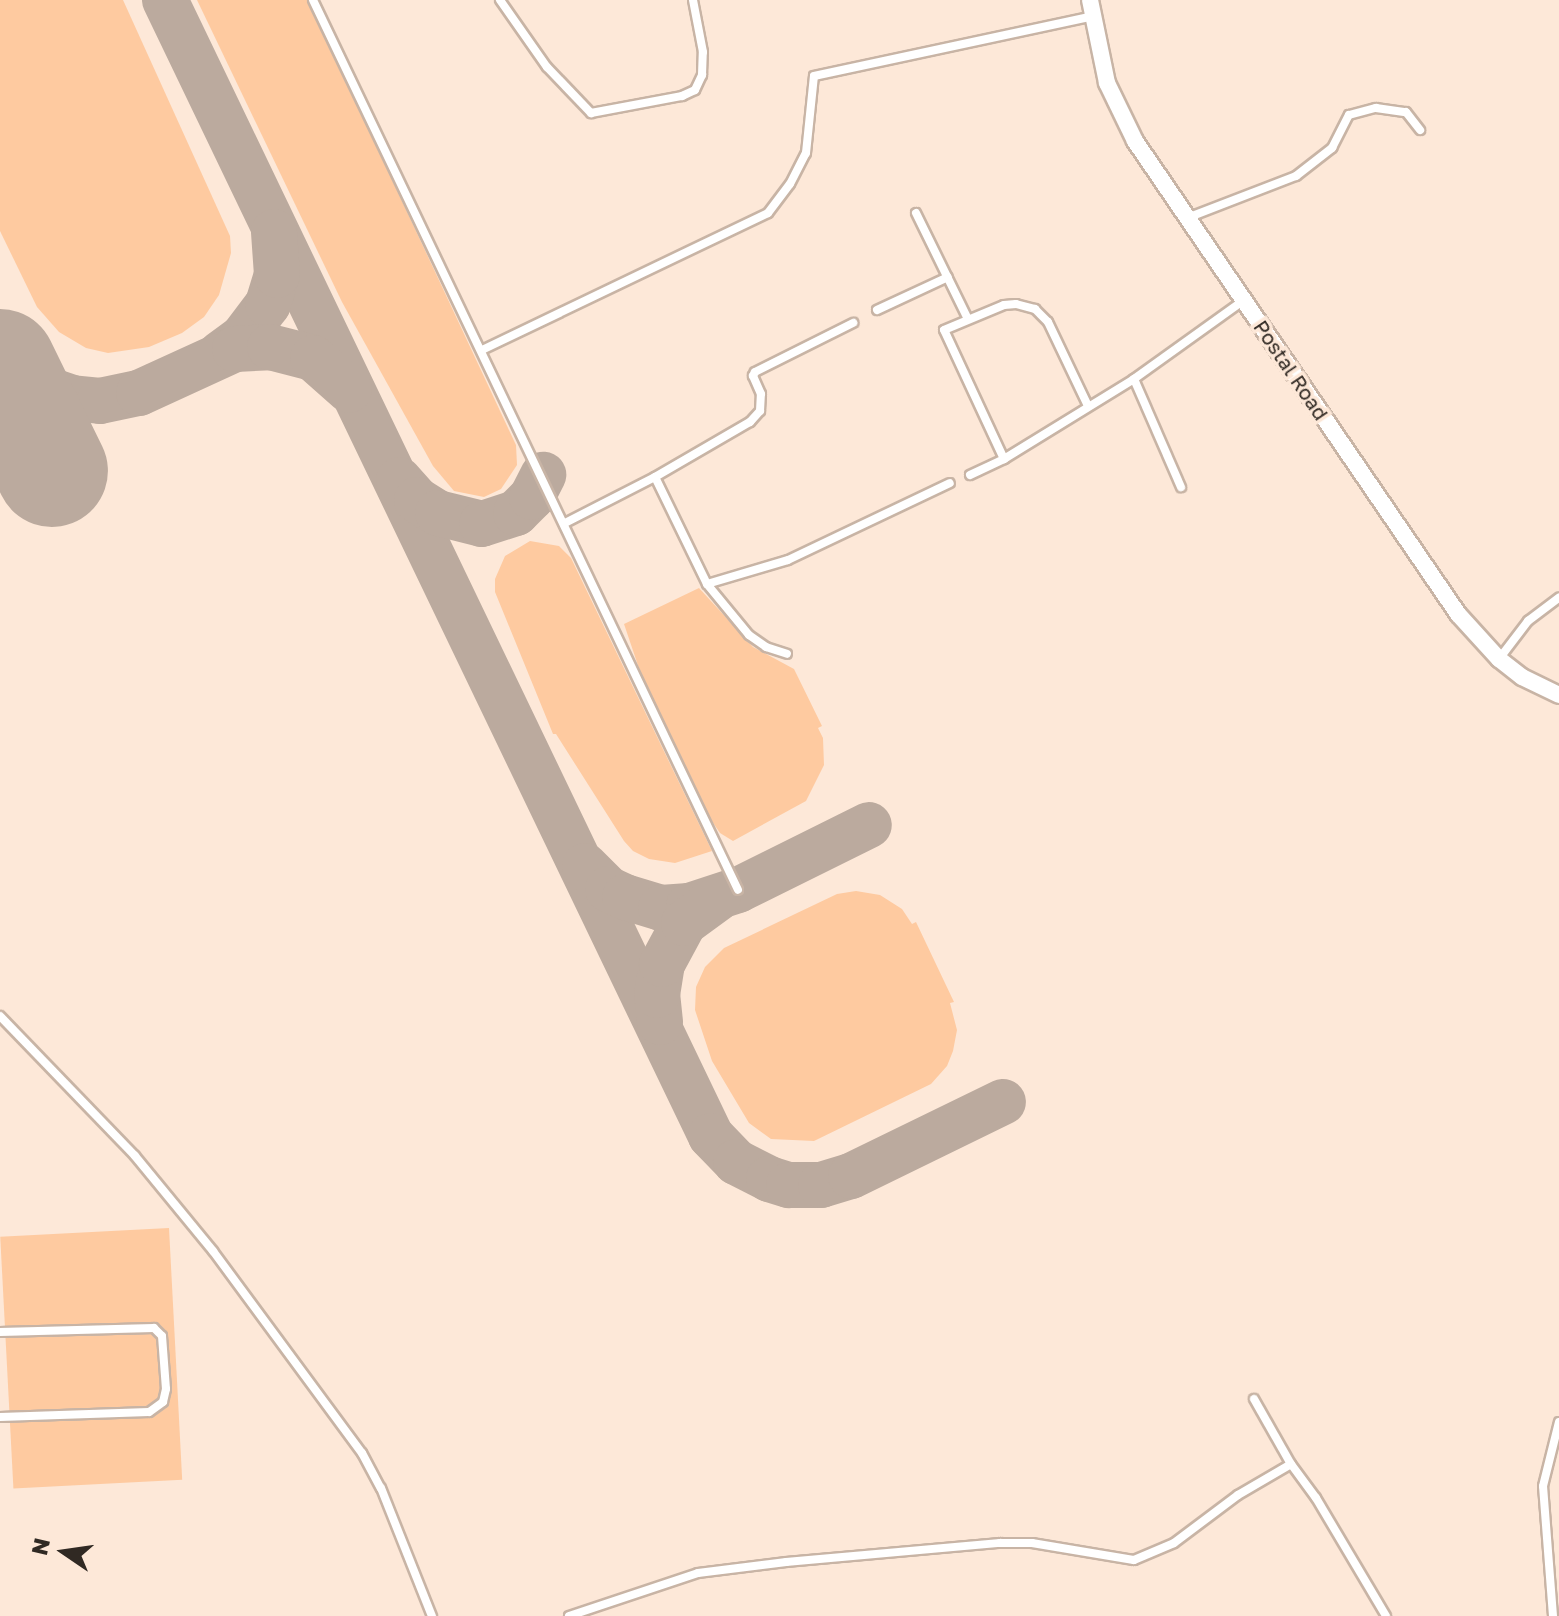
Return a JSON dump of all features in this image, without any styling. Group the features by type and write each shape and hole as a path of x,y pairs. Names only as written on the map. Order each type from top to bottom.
{"street":[{"name":"Postal Road","path":"1092,8 1100,56 1117,108 1135,141 1187,218 1458,614 1499,659 1522,677 1559,695"}],"lane":[{"path":"313,0 565,523 653,718 738,890"},
{"path":"500,0 547,67 591,113 682,96 695,90 702,75 703,52 693,0"},
{"path":"482,350 768,213 790,184 806,153 814,76 1092,8"},
{"path":"1187,218 1296,176 1332,148 1349,115 1376,108 1406,112 1420,130"},
{"path":"916,213 968,319"},
{"path":"877,310 948,277"},
{"path":"970,475 1004,459 1134,379 1244,300"},
{"path":"1004,459 944,330 1004,305 1016,304 1035,309 1048,322 1088,406"},
{"path":"565,523 655,477 750,422 760,411 761,394 753,376 755,372 853,323"},
{"path":"1134,379 1181,487"},
{"path":"655,477 707,584 749,635 766,647 787,654"},
{"path":"707,584 788,560 950,483"},
{"path":"1499,659 1528,621 1559,598"},
{"path":"0,1016 135,1156 213,1251 362,1453 381,1488 432,1616"},
{"path":"0,1332 154,1328 162,1336 166,1389 163,1402 149,1412 0,1417"},
{"path":"1254,1399 1386,1616"},
{"path":"1553,1616 1543,1486 1559,1422"},
{"path":"569,1616 698,1573 786,1562 1000,1543 1032,1543 1134,1560 1174,1543 1238,1495 1291,1464"}],"shaded area":[{"path":"0,0 123,0 230,236 231,253 219,295 204,317 182,333 149,347 108,353 86,348 59,332 37,307 0,231"},
{"path":"197,0 308,0 516,445 517,465 501,489 484,497 454,491 433,466 342,302"},
{"path":"530,541 559,546 571,558 712,851 675,863 649,859 633,851 556,734 553,734 495,592 495,579 505,556"},
{"path":"699,588 753,647 794,669 822,726 818,728 823,738 824,765 806,801 733,841 720,833 705,811 647,692 624,624"},
{"path":"856,891 880,895 902,909 912,924 916,922 954,1002 950,1003 957,1030 953,1051 947,1066 931,1084 814,1141 771,1139 749,1123 712,1061 695,1010 696,987 705,967 724,948 837,894"},
{"path":"169,1228 182,1480 13,1488 0,1237"}],"taxiway":[{"path":"165,0 711,1136 736,1162 769,1179 789,1185 821,1185 851,1176 1003,1102"},
{"path":"220,354 243,337 268,304 277,275 274,232"},
{"path":"0,359 52,391 72,398 100,401 139,393 235,349 270,347 313,358 349,390"},
{"path":"399,480 417,500 438,513 482,524 516,513 532,497 543,475"},
{"path":"585,866 608,889 625,897 661,908 689,906 738,890 869,825"},
{"path":"660,1022 657,995 662,964 684,923 718,898"}],"runway":[{"path":"0,365 52,471"}]}
